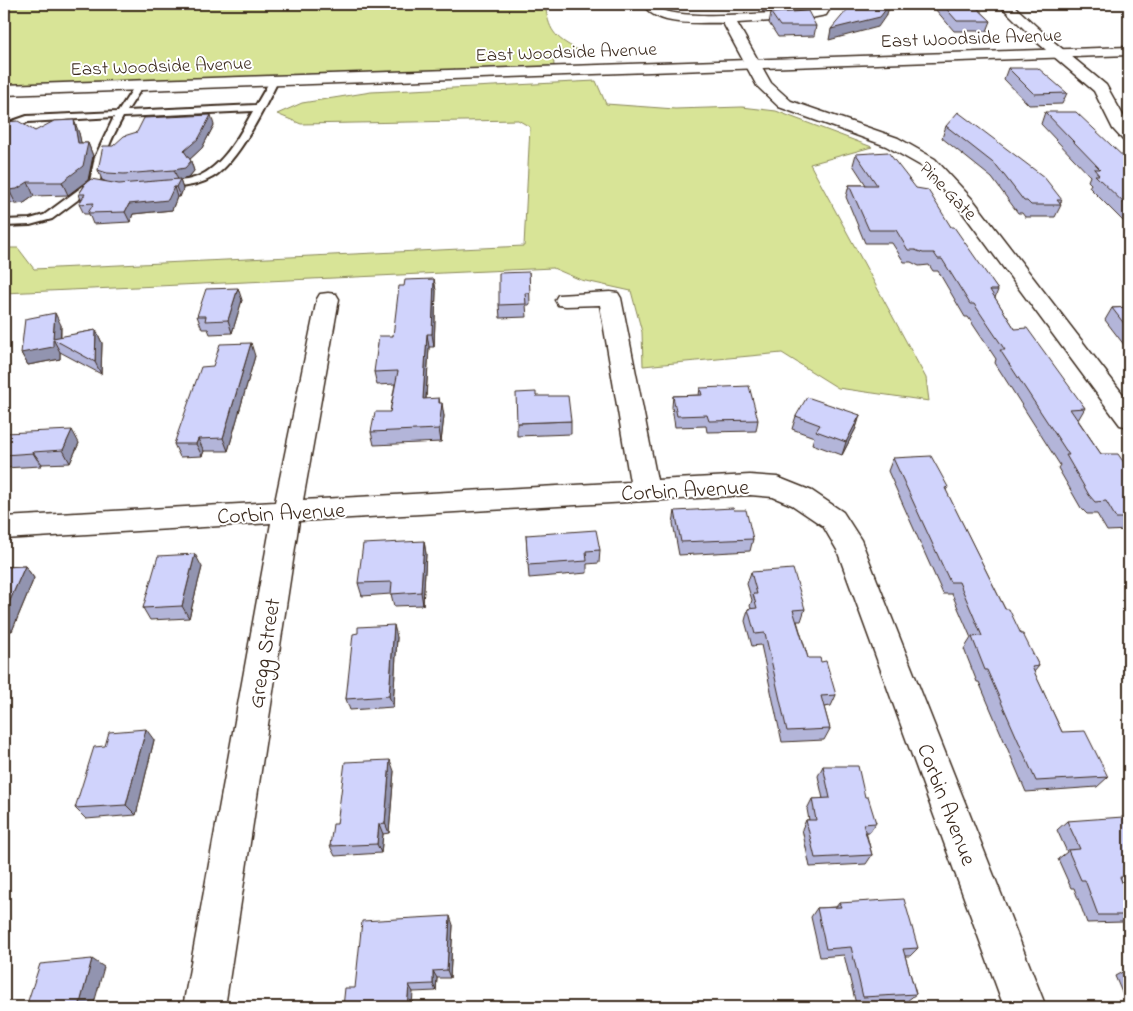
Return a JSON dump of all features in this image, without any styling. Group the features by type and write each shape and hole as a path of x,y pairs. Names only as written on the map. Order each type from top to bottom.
{"street":[{"path":"649,4 656,12 669,16 728,19 806,15 821,12 827,4"},
{"path":"1005,4 1058,54 1100,88 1119,125 1129,136"},
{"name":"Pine Gate","path":"728,19 765,86 785,104 877,136 929,164 966,205 1129,419"},
{"name":"East Woodside Avenue","path":"4,90 1129,51"},
{"path":"566,300 610,298 645,490"},
{"name":"Gregg Street","path":"204,1007 287,511 328,299"},
{"name":"Corbin Avenue","path":"4,528 750,485 777,487 802,498 833,519 851,548 1025,1007"}],"lane":[{"path":"149,187 185,184 200,180 214,172 224,162 274,81"},
{"path":"95,182 95,170 104,144 139,86"},
{"path":"4,127 26,119 121,116 258,108"},
{"path":"95,182 103,188 121,189"},
{"path":"4,222 30,222 48,217 95,182"}],"green space":[{"path":"4,4 545,4 548,20 554,32 563,41 578,50 553,52 554,66 4,86"},
{"path":"596,81 606,104 675,109 742,107 776,111 872,147 810,164 926,378 929,401 838,388 782,353 643,366 642,332 631,291 581,280 553,268 4,293 4,248 18,248 34,269 524,246 530,127 518,120 301,124 277,114 302,103 371,92"}],"building":[{"path":"852,4 890,4 880,17 831,29"},
{"path":"942,4 973,4 991,21 957,21"},
{"path":"808,11 816,26 780,26 771,13"},
{"path":"1008,68 1038,68 1067,93 1034,94"},
{"path":"958,112 1044,177 1062,200 1057,200 1061,205 1031,205 1024,201 997,166 946,126"},
{"path":"1045,112 1076,112 1129,162 1129,208 1095,175 1099,175 1094,169 1100,169"},
{"path":"211,115 199,138 184,151 191,161 185,168 124,174 107,173 98,170 103,146 113,146 124,136 137,132 144,118"},
{"path":"74,120 78,143 88,143 83,166 62,182 28,182 17,189 4,189 4,122 18,121 35,131 54,121"},
{"path":"888,152 916,188 928,190 951,227 954,227 998,290 990,290 1015,329 1027,328 1085,408 1070,409 1101,454 1118,454 1129,470 1129,518 1116,518 1106,501 1095,502 1089,495 1066,455 1069,455 1000,350 1005,350 974,304 970,304 942,259 938,259 934,253 908,250 896,230 869,230 849,185 877,185 856,154"},
{"path":"91,179 119,184 180,179 168,200 129,204 125,212 88,213 94,203 79,204 85,194 79,194 85,185 83,185"},
{"path":"529,272 530,293 525,293 526,304 499,305 499,273"},
{"path":"434,279 432,334 427,334 423,399 439,398 439,403 442,403 439,429 371,432 375,412 390,412 398,371 374,372 379,336 393,336 399,286 404,286 405,280"},
{"path":"238,288 228,320 205,321 206,316 197,316 206,289"},
{"path":"1129,307 1129,330 1112,308"},
{"path":"55,313 53,338 96,330 95,362 53,339 53,347 21,353 25,319"},
{"path":"251,343 223,438 198,439 196,444 174,444 201,367 213,366 220,344"},
{"path":"749,386 758,420 709,421 707,415 677,416 673,396 702,395 700,388"},
{"path":"536,392 536,396 568,396 571,421 517,423 516,393"},
{"path":"807,397 860,415 846,442 816,431 820,425 796,416"},
{"path":"72,430 63,450 4,455 4,433"},
{"path":"931,456 948,487 945,488 1005,609 1009,609 1039,666 1032,667 1062,732 1085,731 1108,777 1036,781 987,670 985,670 972,637 982,636 959,582 950,582 893,458"},
{"path":"733,508 734,510 746,510 753,539 681,542 675,511"},
{"path":"596,530 600,550 586,551 587,561 528,565 526,535"},
{"path":"424,541 421,592 391,594 392,582 358,583 363,544"},
{"path":"195,554 182,606 143,608 158,556"},
{"path":"25,566 4,614 4,567"},
{"path":"793,569 805,609 793,610 808,658 820,658 821,662 826,661 836,695 821,696 830,729 787,731 765,633 755,634 748,609 757,608 753,594 757,594 751,572"},
{"path":"394,625 389,696 346,699 353,634 358,633 358,627"},
{"path":"146,729 126,805 75,808 94,747 105,746 109,732"},
{"path":"390,760 385,823 379,824 377,844 330,846 333,824 337,824 345,762"},
{"path":"823,766 858,766 865,797 868,797 876,823 863,824 872,855 815,858 806,820 816,820 812,799 830,798"},
{"path":"1123,817 1129,831 1129,877 1120,877 1129,901 1129,915 1098,915 1085,880 1081,880 1068,850 1080,849 1067,821"},
{"path":"904,899 918,948 903,949 916,994 863,997 851,947 826,949 817,908 841,907 839,903"},
{"path":"450,916 447,970 433,971 433,984 409,985 407,1007 343,1007 345,988 355,988 362,921"},
{"path":"92,959 79,1007 26,1007 40,964"}]}
